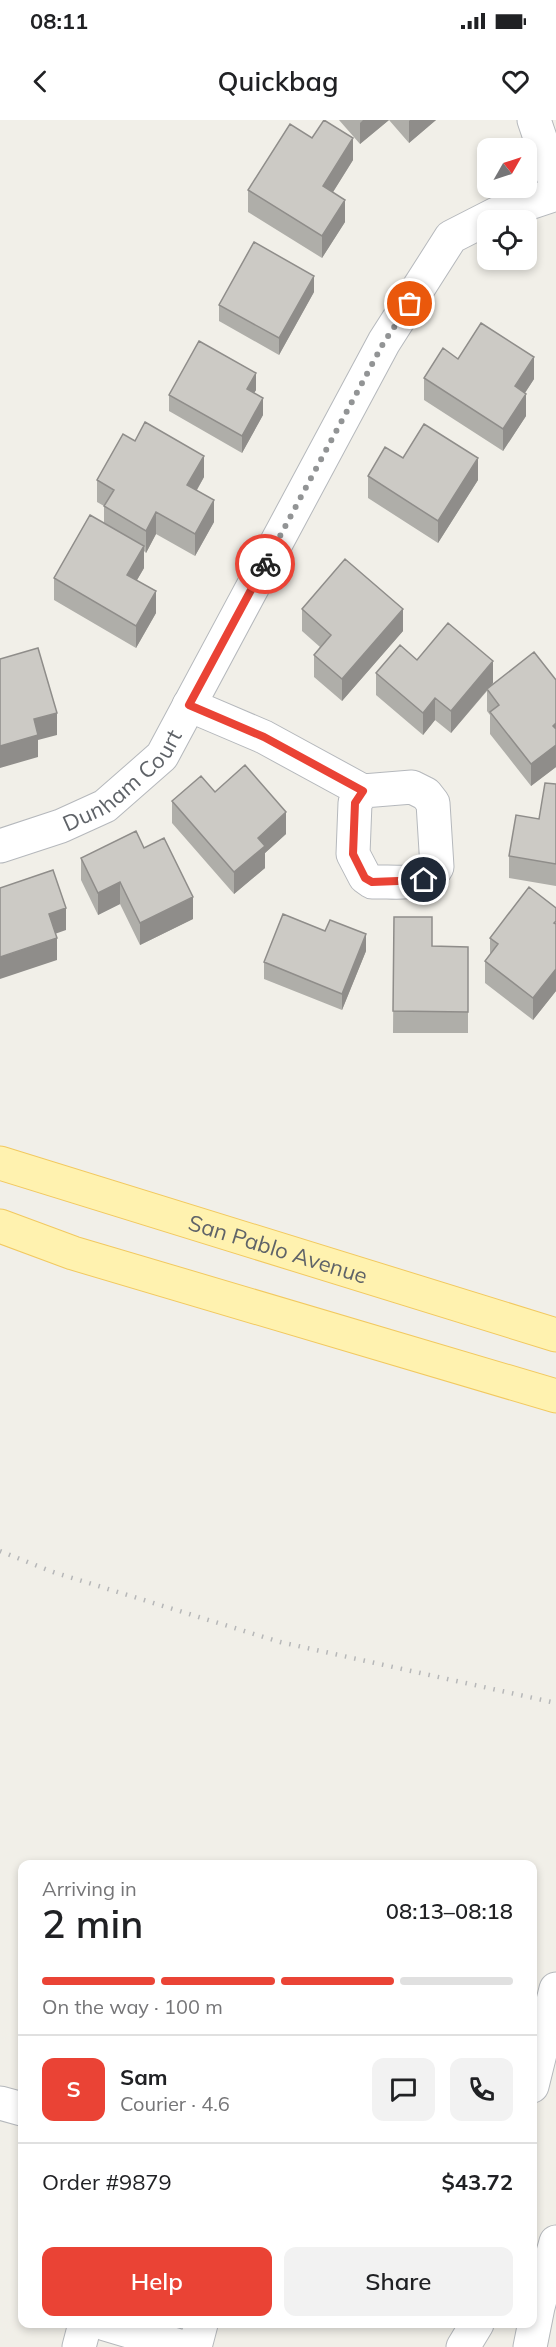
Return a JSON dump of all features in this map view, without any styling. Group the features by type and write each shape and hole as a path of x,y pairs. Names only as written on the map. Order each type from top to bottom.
{"main road":[{"name":"San Pablo Avenue","path":"0,1163 556,1335"},
{"path":"0,1226 73,1253 556,1396"}],"street":[{"path":"534,120 556,185"},
{"name":"Dunham Court","path":"0,846 60,826 105,806 162,756 384,342 451,237 496,214 556,194"},
{"path":"189,705 264,737 363,791"},
{"path":"537,2066 556,1989"},
{"path":"0,2103 18,2108"},
{"path":"537,2312 556,2241"},
{"path":"538,2307 542,2347"},
{"path":"79,2347 84,2328"},
{"path":"119,2328 183,2347"},
{"path":"195,2347 200,2328"},
{"path":"463,2347 475,2328"},
{"path":"478,2328 478,2347"},
{"path":"530,2347 534,2328"}],"building":[{"path":"324,120 353,138 323,186 345,200 322,236 248,190 290,124 312,138"},
{"path":"254,242 314,276 279,338 219,305"},
{"path":"481,323 534,357 515,386 526,394 503,429 424,378 443,348 458,359"},
{"path":"199,341 256,373 247,389 263,398 242,436 169,395"},
{"path":"145,422 204,456 187,485 214,500 195,534 156,512 146,531 104,506 114,490 97,480 123,434 135,441"},
{"path":"424,424 478,458 438,521 368,476 385,447 403,458"},
{"path":"90,515 144,546 127,575 156,591 136,626 54,578"},
{"path":"345,559 403,609 342,679 314,655 331,635 302,609"},
{"path":"448,623 493,661 451,711 435,698 423,713 376,673 400,645 417,660"},
{"path":"38,648 57,713 34,719 38,735 0,746 0,659"},
{"path":"534,652 556,680 556,723 553,726 556,729 556,745 531,764 490,712 499,705 487,689"},
{"path":"245,765 286,812 258,838 265,846 234,872 172,801 201,776 215,792"},
{"path":"545,783 556,784 556,864 509,856 516,815 539,819"},
{"path":"136,831 144,848 164,838 193,897 140,923 120,882 98,893 81,858"},
{"path":"53,870 66,908 49,914 57,938 0,957 0,888"},
{"path":"529,887 556,908 554,923 556,924 556,969 533,998 485,961 498,944 490,938"},
{"path":"283,914 325,931 330,920 366,934 342,994 264,962"},
{"path":"394,917 432,917 432,946 468,947 468,1012 393,1011"}],"railway":[{"path":"0,1551 53,1572 280,1642 556,1703"}],"way so far":[{"path":"265,564 384,342 410,304"}],"route":[{"path":"265,564 189,705 264,737 363,791 355,803 353,854 365,878 372,882 424,880"}]}
